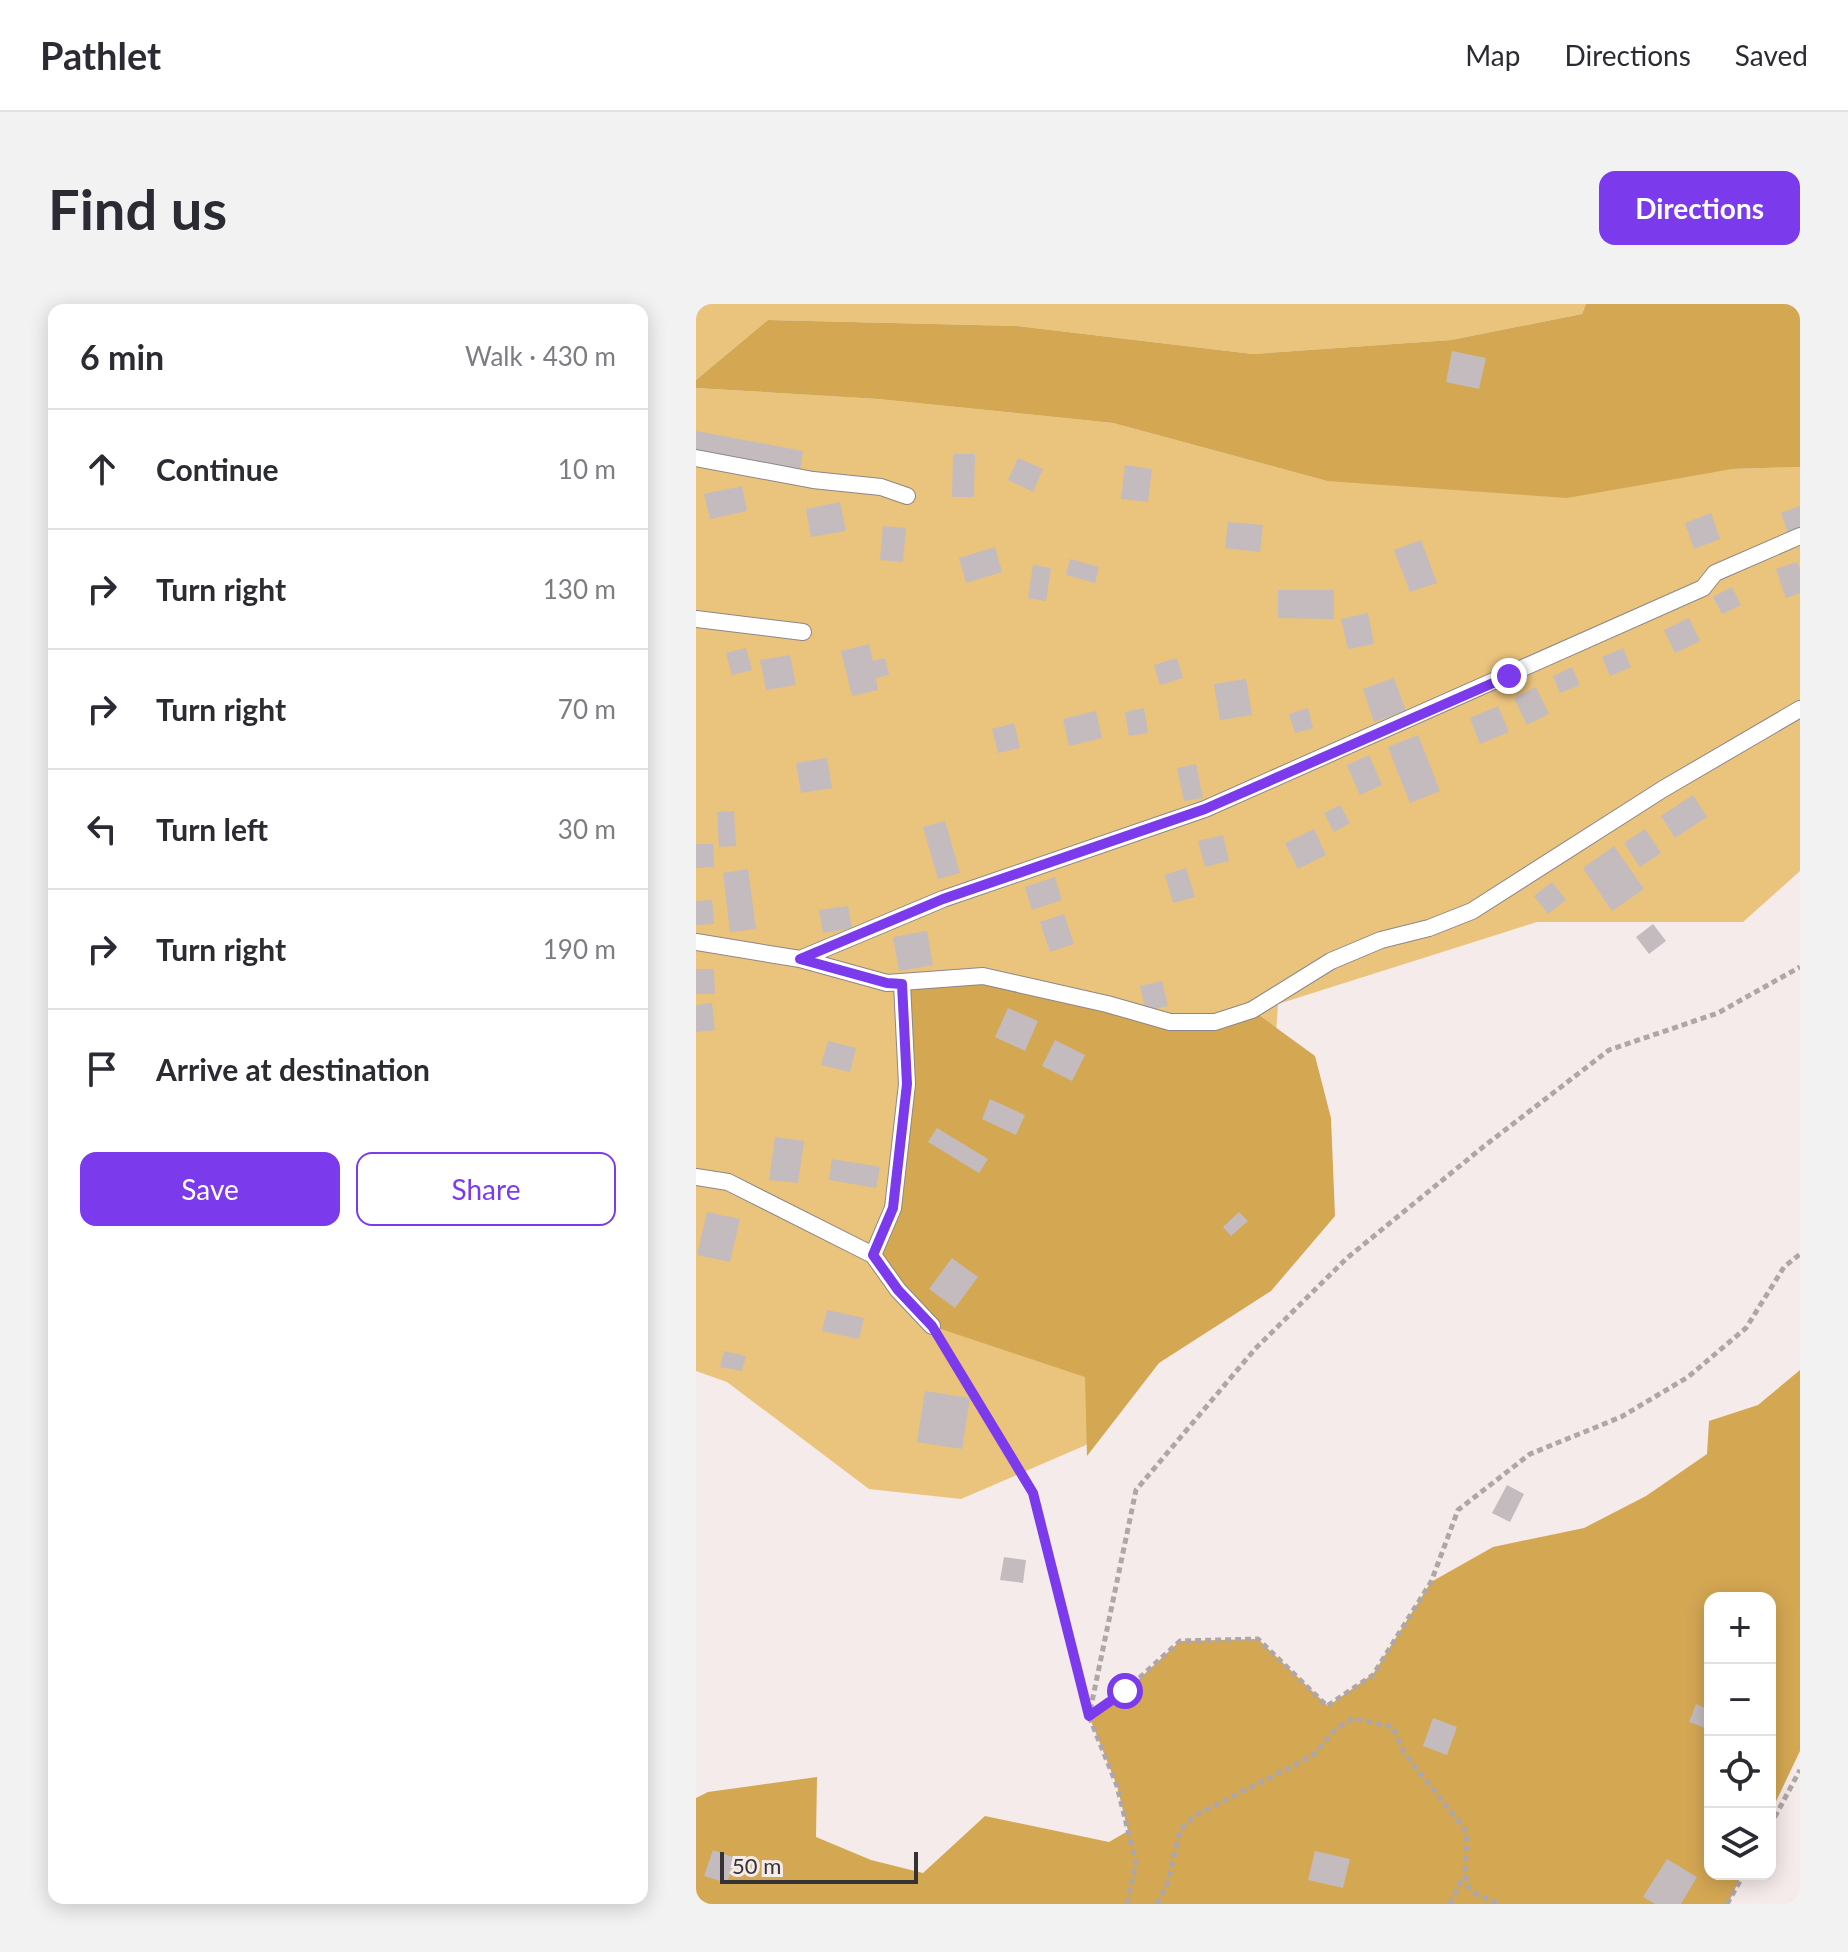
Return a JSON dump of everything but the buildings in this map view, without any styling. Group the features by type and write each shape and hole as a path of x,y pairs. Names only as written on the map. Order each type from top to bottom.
{"lane":[{"path":"696,458 813,480 881,487 907,496"},
{"path":"800,959 943,899 1205,809 1690,594 1703,588 1715,573 1800,536"},
{"path":"696,619 803,632"},
{"path":"696,942 800,959 887,983 983,976 1107,1004 1170,1022 1215,1022 1252,1010 1331,961 1381,940 1429,928 1472,911 1663,789 1800,709"},
{"path":"873,1255 893,1208 907,1084 902,984"},
{"path":"696,1177 728,1182 873,1255 898,1290 932,1326"}],"path":[{"path":"1089,1716 1136,1490 1255,1349 1347,1258 1609,1050 1718,1013 1800,967"},
{"path":"1089,1716 1125,1691 1180,1641 1258,1639 1327,1706 1373,1675 1431,1582 1458,1510 1530,1454 1621,1417 1688,1377 1746,1328 1784,1267 1800,1254"},
{"path":"932,1326 1033,1493 1089,1716 1117,1786 1136,1863 1127,1904"},
{"path":"1157,1904 1168,1882 1180,1830 1194,1816 1312,1756 1336,1729 1353,1718 1393,1727 1404,1753 1467,1832 1465,1874 1470,1891 1499,1904"},
{"path":"1776,1815 1800,1770"},
{"path":"1450,1904 1465,1874"},
{"path":"1727,1904 1741,1880"}],"shaded area":[{"path":"696,304 1586,304 1582,314 1451,340 1253,354 1017,326 768,320 696,380"},
{"path":"1586,304 1800,304 1800,467 1732,469 1567,498 1327,481 1113,423 878,399 696,388 696,380 768,320 1017,326 1253,354 1451,340 1582,314"},
{"path":"696,388 878,399 1113,423 1327,481 1800,467 1800,871 1743,922 1537,922 1278,1004 1268,1152 1086,1445 961,1499 869,1489 727,1382 696,1371"},
{"path":"983,976 1170,1022 1252,1010 1315,1056 1331,1118 1335,1216 1271,1291 1159,1363 1087,1456 1085,1377 932,1326 873,1255 893,1208 907,1084 902,984"},
{"path":"1800,1370 1800,1751 1776,1801 1776,1592 1704,1592 1704,1880 1739,1880 1728,1904 696,1904 696,1798 708,1792 817,1777 816,1837 871,1860 923,1873 985,1816 1109,1842 1128,1831 1117,1786 1089,1716 1126,1691 1180,1641 1258,1639 1328,1706 1373,1674 1431,1582 1493,1547 1584,1528 1646,1496 1707,1454 1709,1421 1758,1405"}],"route":[{"path":"1125,1691 1089,1716 1033,1493 932,1326 898,1290 873,1255 893,1208 907,1084 902,984 887,983 800,959 943,899 1205,809 1509,676"}]}
